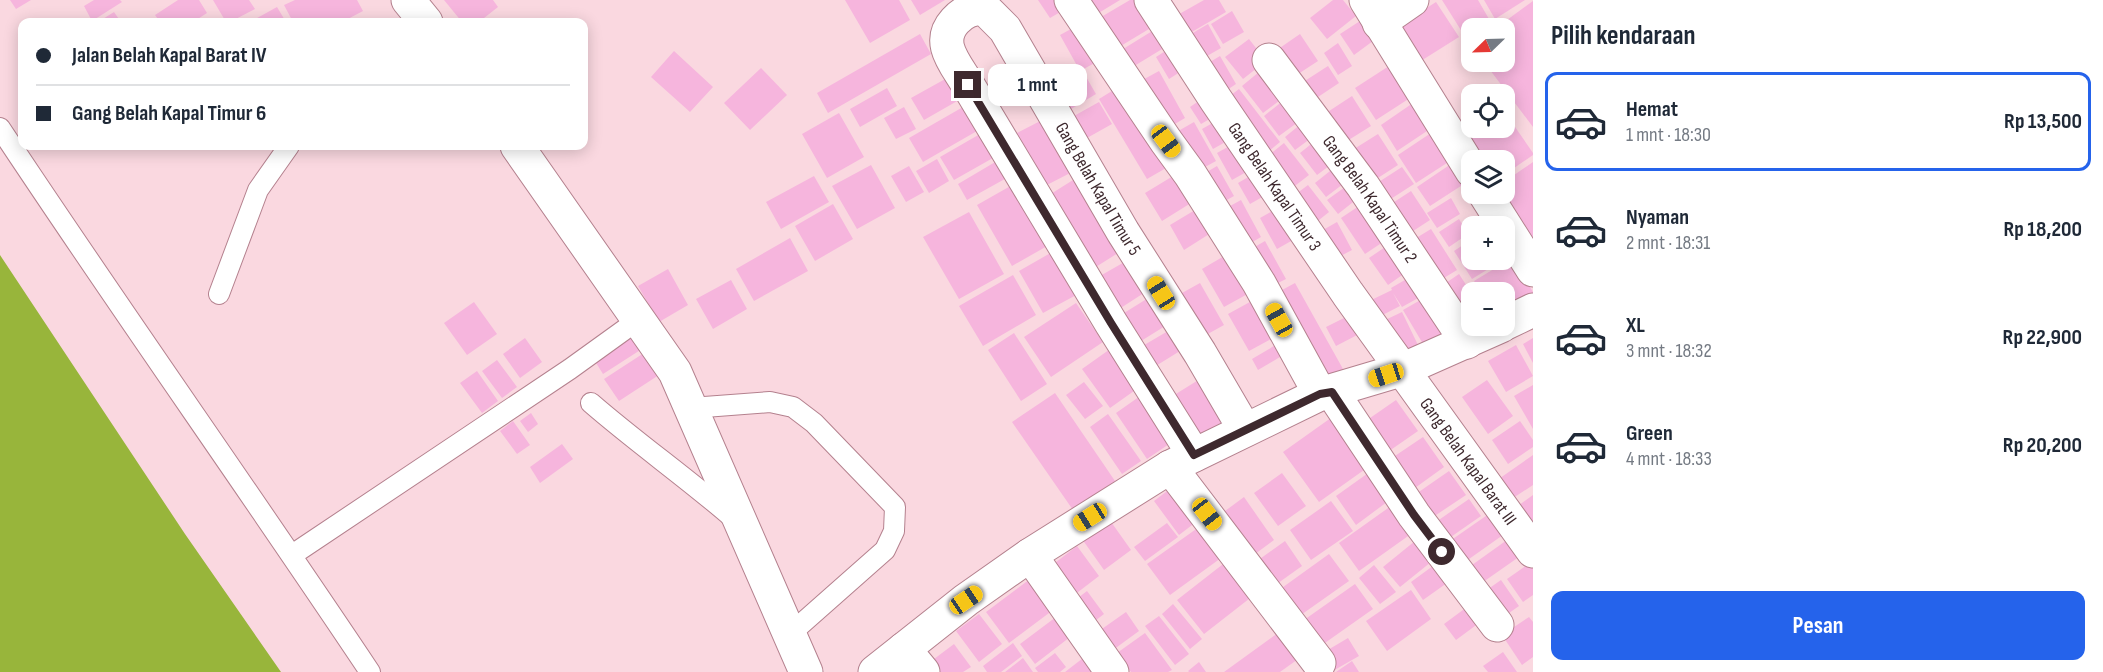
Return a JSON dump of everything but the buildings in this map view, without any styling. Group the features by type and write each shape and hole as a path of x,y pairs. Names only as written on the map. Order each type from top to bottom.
{"street":[{"path":"1071,0 1166,141 1191,174 1326,393 1497,625"},
{"name":"Gang Belah Kapal Timur 3","path":"1151,0 1348,294 1404,369"},
{"path":"1412,0 1372,11 1461,153"},
{"name":"Gang Belah Kapal Timur 5","path":"1182,461 1111,323 946,46 949,28 961,14 973,9 985,9 1005,29 1122,232 1200,353 1245,430"},
{"name":"Gang Belah Kapal Timur 2","path":"1269,60 1363,186 1467,342"},
{"path":"520,150 675,372 806,672"},
{"path":"1491,204 1533,270"},
{"path":"1515,319 1533,310"},
{"path":"875,672 913,661 966,600 1030,555 1182,461 1326,393 1404,369 1480,336"},
{"name":"Gang Belah Kapal Barat III","path":"1404,369 1533,551"},
{"path":"1182,461 1319,663"},
{"path":"1030,555 1112,672"}],"lane":[{"path":"0,128 370,672"},
{"path":"219,294 258,190 286,150"},
{"path":"292,555 570,369 638,320"},
{"path":"691,408 770,402 793,407 814,423 895,507 894,531 885,550 790,634"},
{"path":"591,403 636,442 703,492 742,526"}],"shaded area":[{"path":"0,255 185,534 281,672 0,672"}],"route":[{"path":"968,85 1111,323 1194,455 1320,394 1332,392 1414,515 1442,552"}]}
